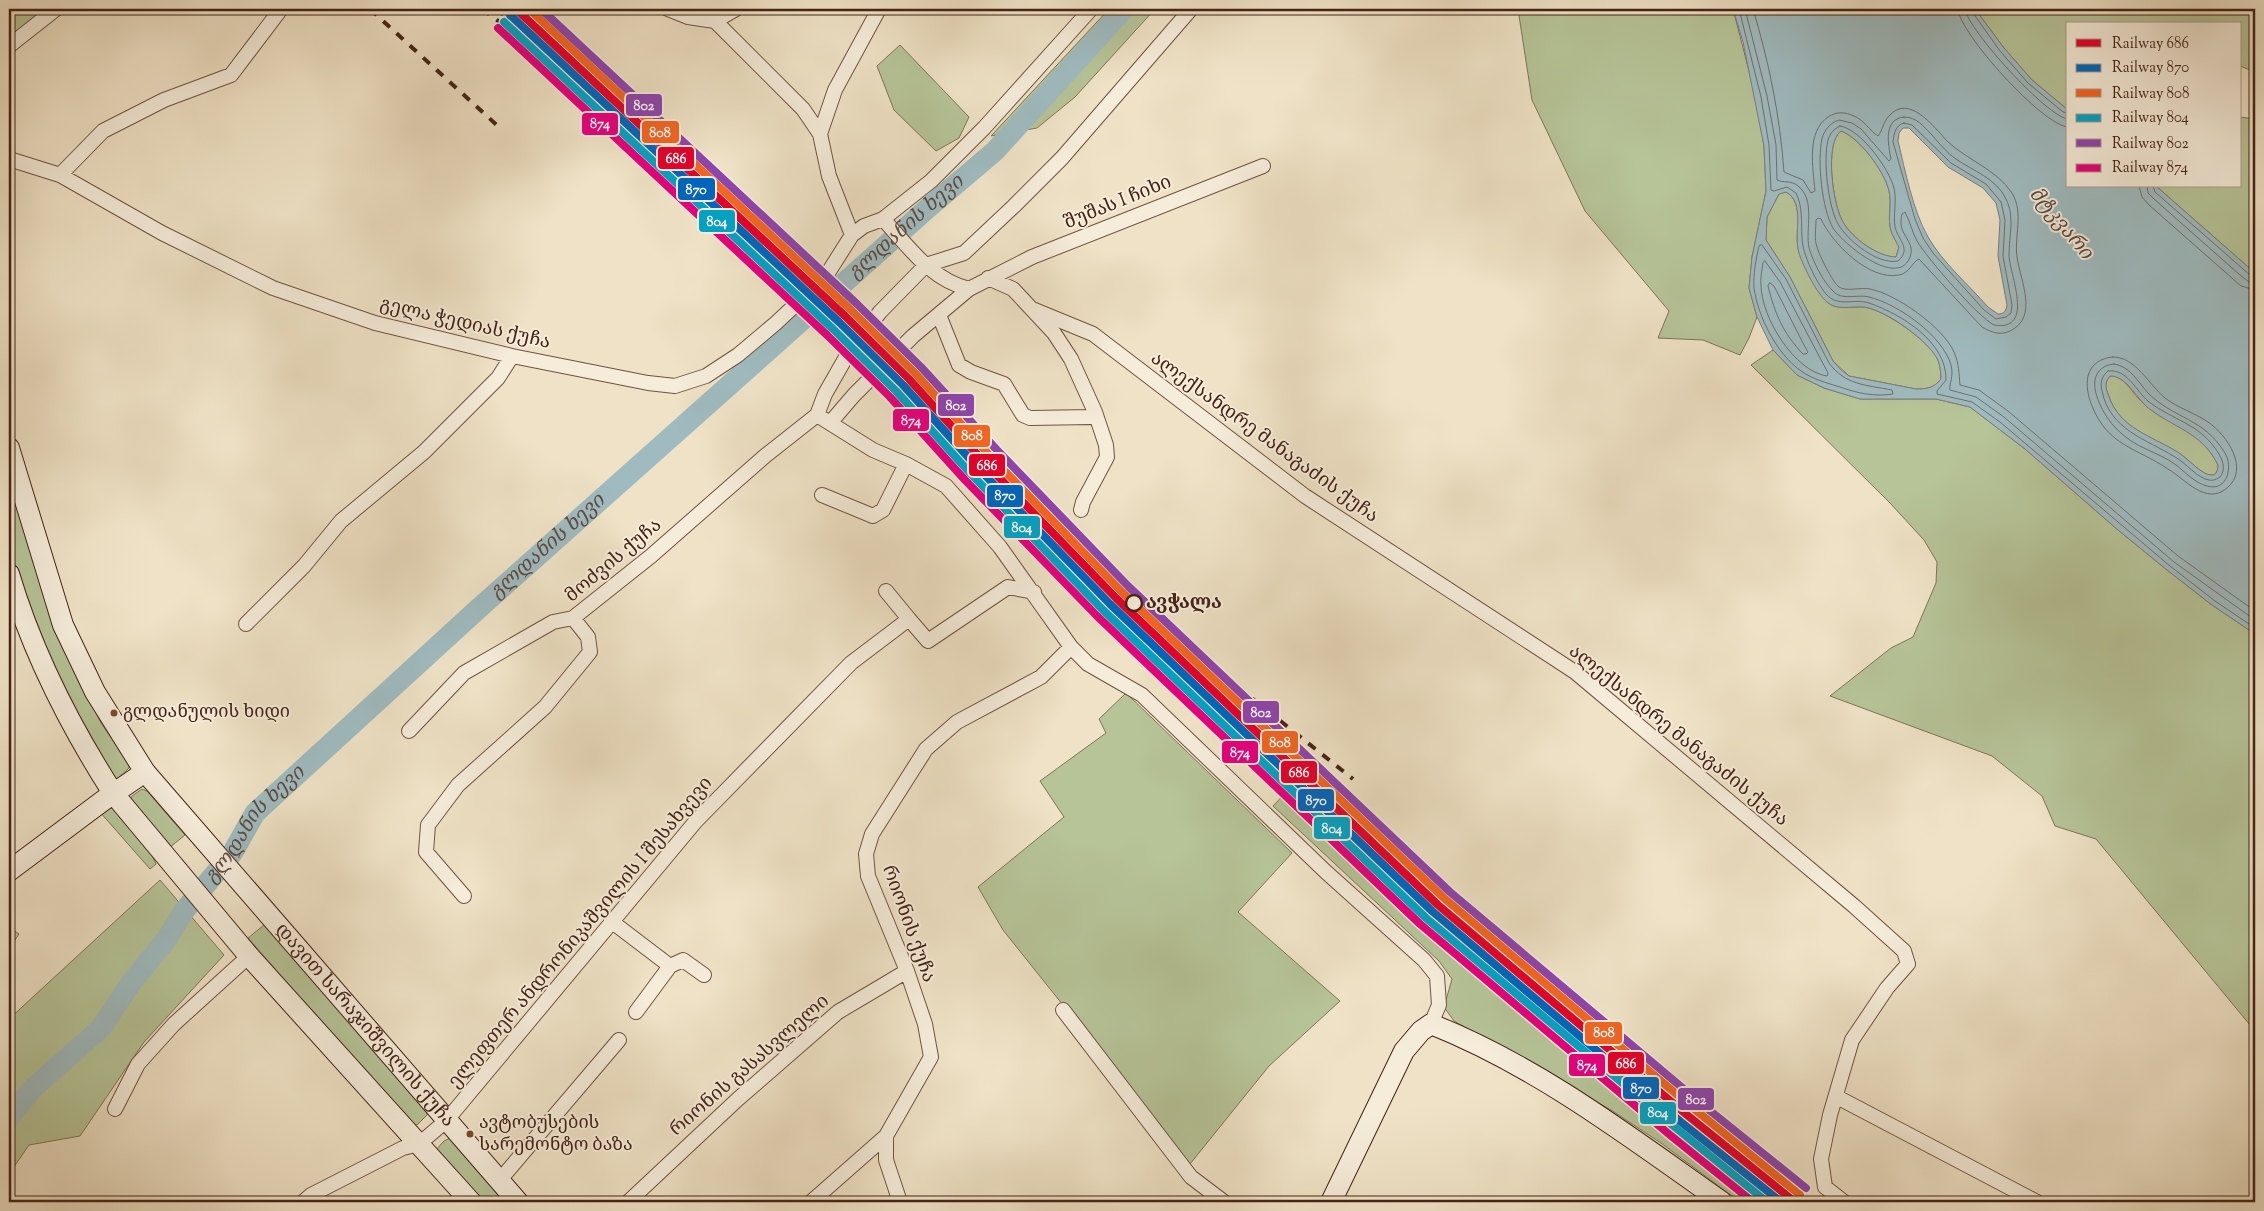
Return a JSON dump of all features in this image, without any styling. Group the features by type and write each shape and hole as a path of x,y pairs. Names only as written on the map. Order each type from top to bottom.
{"main road":[{"path":"9,448 63,625 95,692 145,772 113,793 9,871"},
{"path":"9,574 45,668 94,764 113,793"},
{"name":"დავით სარაჯიშვილის ქუჩა","path":"145,772 518,1202"},
{"name":"დავით სარაჯიშვილის ქუჩა","path":"113,793 244,949 471,1202"},
{"path":"1331,1202 1404,1051 1421,1031 1431,1024 1457,1034 1526,1071 1617,1127 1722,1202"}],"street":[{"path":"9,46 56,9"},
{"path":"60,175 103,131 164,100 231,75 281,9"},
{"path":"668,9 688,17 715,22 803,110 820,134 829,176 852,235"},
{"path":"715,22 736,9"},
{"path":"820,134 835,90 879,9"},
{"name":"გელა ჭედიას ქუჩა","path":"9,159 60,175 162,233 273,288 375,323 512,356 648,383 676,386 706,376 738,355 826,276 852,235 864,226 886,223 984,128 1091,9"},
{"path":"1191,9 1069,151 1014,206 964,253 922,262 849,352 825,394 817,415 873,450 906,464 946,486 1000,547 1034,592 1071,647 1088,664 1142,695 1326,872 1424,960 1437,976 1438,1005 1431,1024"},
{"name":"შუშას I ჩიხი","path":"830,423 854,395 906,343 969,289 1032,257 1263,166"},
{"path":"886,223 922,262 939,277 952,285 969,289"},
{"path":"988,278 1012,289 1054,334 1071,358 1095,412 1106,445 1107,457 1083,502 1081,510"},
{"name":"ალექსანდრე მანაგაძის ქუჩა","path":"1032,309 1093,334 1305,496 1575,672 1854,906 1904,951 1908,964 1887,988 1852,1040 1837,1097 1830,1115 1821,1159 1825,1187 1844,1202"},
{"path":"940,315 959,364 970,372 1004,384 1023,415 1030,418 1091,417 1095,412"},
{"path":"246,624 304,566 341,521 424,452 498,378 512,356"},
{"name":"მოძვის ქუჩა","path":"464,896 426,852 428,825 458,785 545,707 590,652 588,637 572,618 651,556 765,456 817,415"},
{"path":"822,495 873,516 883,510 906,464"},
{"path":"886,590 928,641 1008,587 1034,592"},
{"path":"409,731 464,673 553,622 572,618"},
{"name":"ელეფთერ ანდრონიკაშვილის I შესახვევი","path":"304,1202 311,1195 395,1152 419,1144 446,1121 696,821 851,663 909,619"},
{"name":"რიონის ქუჩა","path":"886,1136 931,1057 925,1024 907,972 868,876 866,854 872,834 926,749 957,722 1041,677 1071,647"},
{"path":"612,921 670,966"},
{"path":"115,1109 138,1064 244,949"},
{"path":"636,1012 670,966 683,960 704,975"},
{"name":"რიონის გასასვლელი","path":"628,1202 738,1099 838,1012 907,972"},
{"path":"1063,1010 1191,1177 1224,1202"},
{"path":"499,1181 618,1040"},
{"path":"1837,1097 2038,1202"},
{"path":"811,1202 886,1136"},
{"path":"886,1136 886,1160 900,1202"}],"green space":[{"path":"9,9 51,9 9,39"},
{"path":"1109,9 1155,9 1075,97 1037,128 991,136"},
{"path":"1518,9 1733,9 1756,98 1764,146 1766,191 1752,257 1749,288 1757,317 1740,355 1703,340 1658,338 1669,311 1585,211 1532,100"},
{"path":"1975,9 2255,9 2255,72 2242,67 2242,22 2066,22 2066,108 2032,80 2004,48"},
{"path":"900,45 969,117 959,138 936,151 894,110 877,66"},
{"path":"2242,117 2255,119 2255,273 2158,188 2242,188"},
{"path":"1841,131 1856,141 1871,156 1887,183 1890,195 1892,235 1899,247 1896,257 1881,254 1859,240 1847,228 1839,214 1833,189 1832,161 1836,138"},
{"path":"1786,192 1796,203 1798,245 1801,258 1823,298 1835,306 1873,309 1894,320 1916,336 1926,344 1938,360 1941,379 1936,384 1927,388 1916,389 1849,376 1833,361 1790,277 1766,240 1767,217 1779,194"},
{"path":"1773,350 1797,375 1824,388 1860,399 1936,399 1970,407 2025,449 2167,570 2212,605 2255,634 2255,1031 2096,839 2055,826 2042,796 1992,756 1830,696 1891,648 1913,637 1936,583 1937,562 1924,540 1890,503 1751,365"},
{"path":"2110,376 2119,378 2149,408 2202,442 2218,465 2216,473 2210,475 2203,472 2179,453 2128,424 2113,406 2107,391 2106,382"},
{"path":"9,477 76,672 101,723 129,764 129,768 116,780 70,705 21,589 9,551"},
{"path":"1126,693 1292,853 1238,912 1340,1001 1269,1066 1190,1164 1003,930 978,887 1064,817 1040,781 1106,733 1099,719"},
{"path":"1293,785 1461,949 1476,969 1651,1120 1758,1202 1740,1202 1661,1143 1611,1110 1454,1021 1444,1007 1452,979 1439,961 1273,806"},
{"path":"142,789 147,791 185,835 169,848 130,800 132,796"},
{"path":"108,808 118,809 148,847 156,864 150,869 99,811"},
{"path":"160,880 224,955 144,1042 80,1136 29,1145 9,1174 9,1019"},
{"path":"264,925 427,1112 427,1115 417,1125 412,1124 248,938"},
{"path":"9,927 19,934 9,949"},
{"path":"450,1138 508,1202 482,1202 435,1151 444,1141"}],"water":[{"name":"მტკვარი","path":"1733,9 1975,9 2004,48 2032,80 2066,108 2066,188 2158,188 2255,273 2255,634 2212,605 2167,570 2025,449 1970,407 1936,399 1860,399 1824,388 1797,375 1773,350 1757,317 1749,288 1752,257 1766,191 1764,146 1743,42","holes":["1903,128 1909,128 1948,167 1983,188 1996,203 2000,220 1998,256 2007,305 2003,313 1998,314 1988,307 1948,265 1928,237 1910,190 1898,141 1899,133","1841,131 1856,140 1877,165 1887,183 1890,195 1892,235 1899,247 1896,257 1881,254 1859,240 1847,228 1839,214 1833,189 1832,161 1833,148 1836,138","1786,192 1796,203 1799,253 1819,293 1831,305 1845,308 1864,307 1873,309 1906,328 1926,344 1938,360 1941,379 1936,384 1927,388 1916,389 1849,376 1833,361 1790,277 1766,240 1767,217 1779,194","2110,376 2121,379 2147,407 2204,445 2218,465 2216,473 2211,475 2203,472 2179,453 2128,423 2113,406 2106,389 2106,382"]}],"waterway":[{"name":"გლდანის ხევი","path":"9,1118 32,1089 101,1028 131,983 166,940 184,911 233,852 255,813 478,609 929,207 995,151 1124,9"}],"railway":[{"path":"370,9 500,128"},
{"path":"482,9 536,49"},
{"path":"496,9 530,37 687,181 794,269"},
{"path":"676,144 757,234"},
{"path":"926,397 994,456"},
{"path":"1224,676 1353,779"},
{"path":"1559,1024 1608,1072 1768,1202"}],"rail line":[{"name":"686","path":"516,9 845,316 909,379 984,462 1116,598 1438,905 1687,1115 1795,1202"},
{"name":"808","path":"529,9 851,310 915,373 990,456 1122,592 1444,898 1693,1108 1800,1195"},
{"name":"802","path":"541,9 857,304 921,367 997,450 1128,586 1450,892 1698,1101 1806,1188"},
{"name":"870","path":"510,15 839,322 903,385 978,468 1110,604 1432,911 1681,1122 1781,1202"},
{"name":"804","path":"504,22 833,329 896,391 971,474 1103,610 1426,918 1767,1202"},
{"name":"874","path":"498,28 827,335 890,397 965,480 1097,616 1420,924 1670,1135 1753,1202"}],"place":[{"name":"ავჭალა","path":"1134,603"},
{"name":"გლდანულის ხიდი","path":"114,713"},
{"name":"ავტობუსების სარემონტო ბაზა","path":"470,1134"}]}
